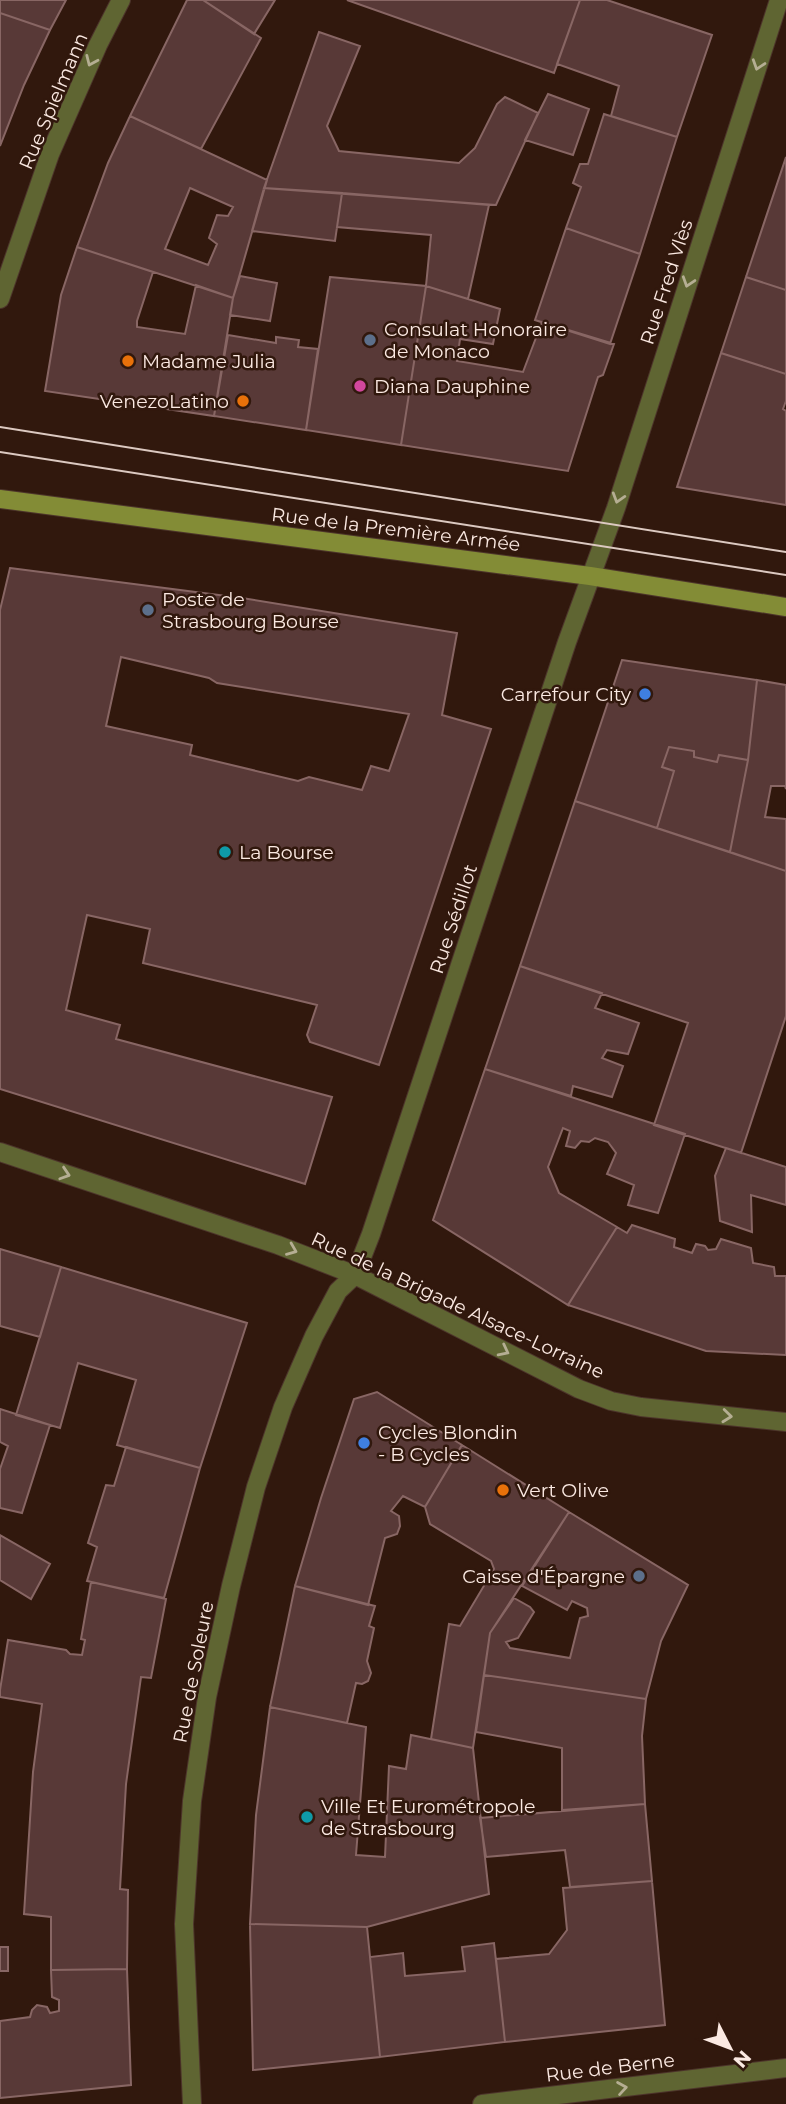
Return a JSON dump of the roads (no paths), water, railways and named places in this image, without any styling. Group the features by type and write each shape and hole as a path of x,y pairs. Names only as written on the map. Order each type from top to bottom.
{"street":[{"name":"Rue Spielmann","path":"0,299 50,154 121,0"},
{"name":"Rue Fred Vlès","path":"590,576 616,508 779,0"},
{"name":"Rue de la Première Armée","path":"0,499 590,576 786,607"},
{"name":"Rue Sédillot","path":"355,1275 371,1234 590,576"},
{"name":"Rue de la Brigade Alsace-Lorraine","path":"0,1152 278,1244 355,1275 579,1389 611,1401 641,1407 786,1422"},
{"name":"Rue de Soleure","path":"192,2104 184,1924 192,1801 207,1697 256,1487 283,1407 332,1301 338,1291 355,1275"},
{"name":"Rue de Berne","path":"482,2104 786,2068"}],"tram line":[{"path":"0,427 786,552"},
{"path":"0,452 786,575"}],"place":[{"name":"Consulat Honoraire de Monaco","path":"370,340"},
{"name":"Madame Julia","path":"128,361"},
{"name":"Diana Dauphine","path":"360,386"},
{"name":"VenezoLatino","path":"243,401"},
{"name":"Poste de Strasbourg Bourse","path":"148,610"},
{"name":"Carrefour City","path":"645,694"},
{"name":"La Bourse","path":"225,852"},
{"name":"Cycles Blondin - B Cycles","path":"364,1443"},
{"name":"Vert Olive","path":"503,1490"},
{"name":"Caisse d'Épargne","path":"639,1576"},
{"name":"Ville Et Eurométropole de Strasbourg","path":"307,1817"}]}
